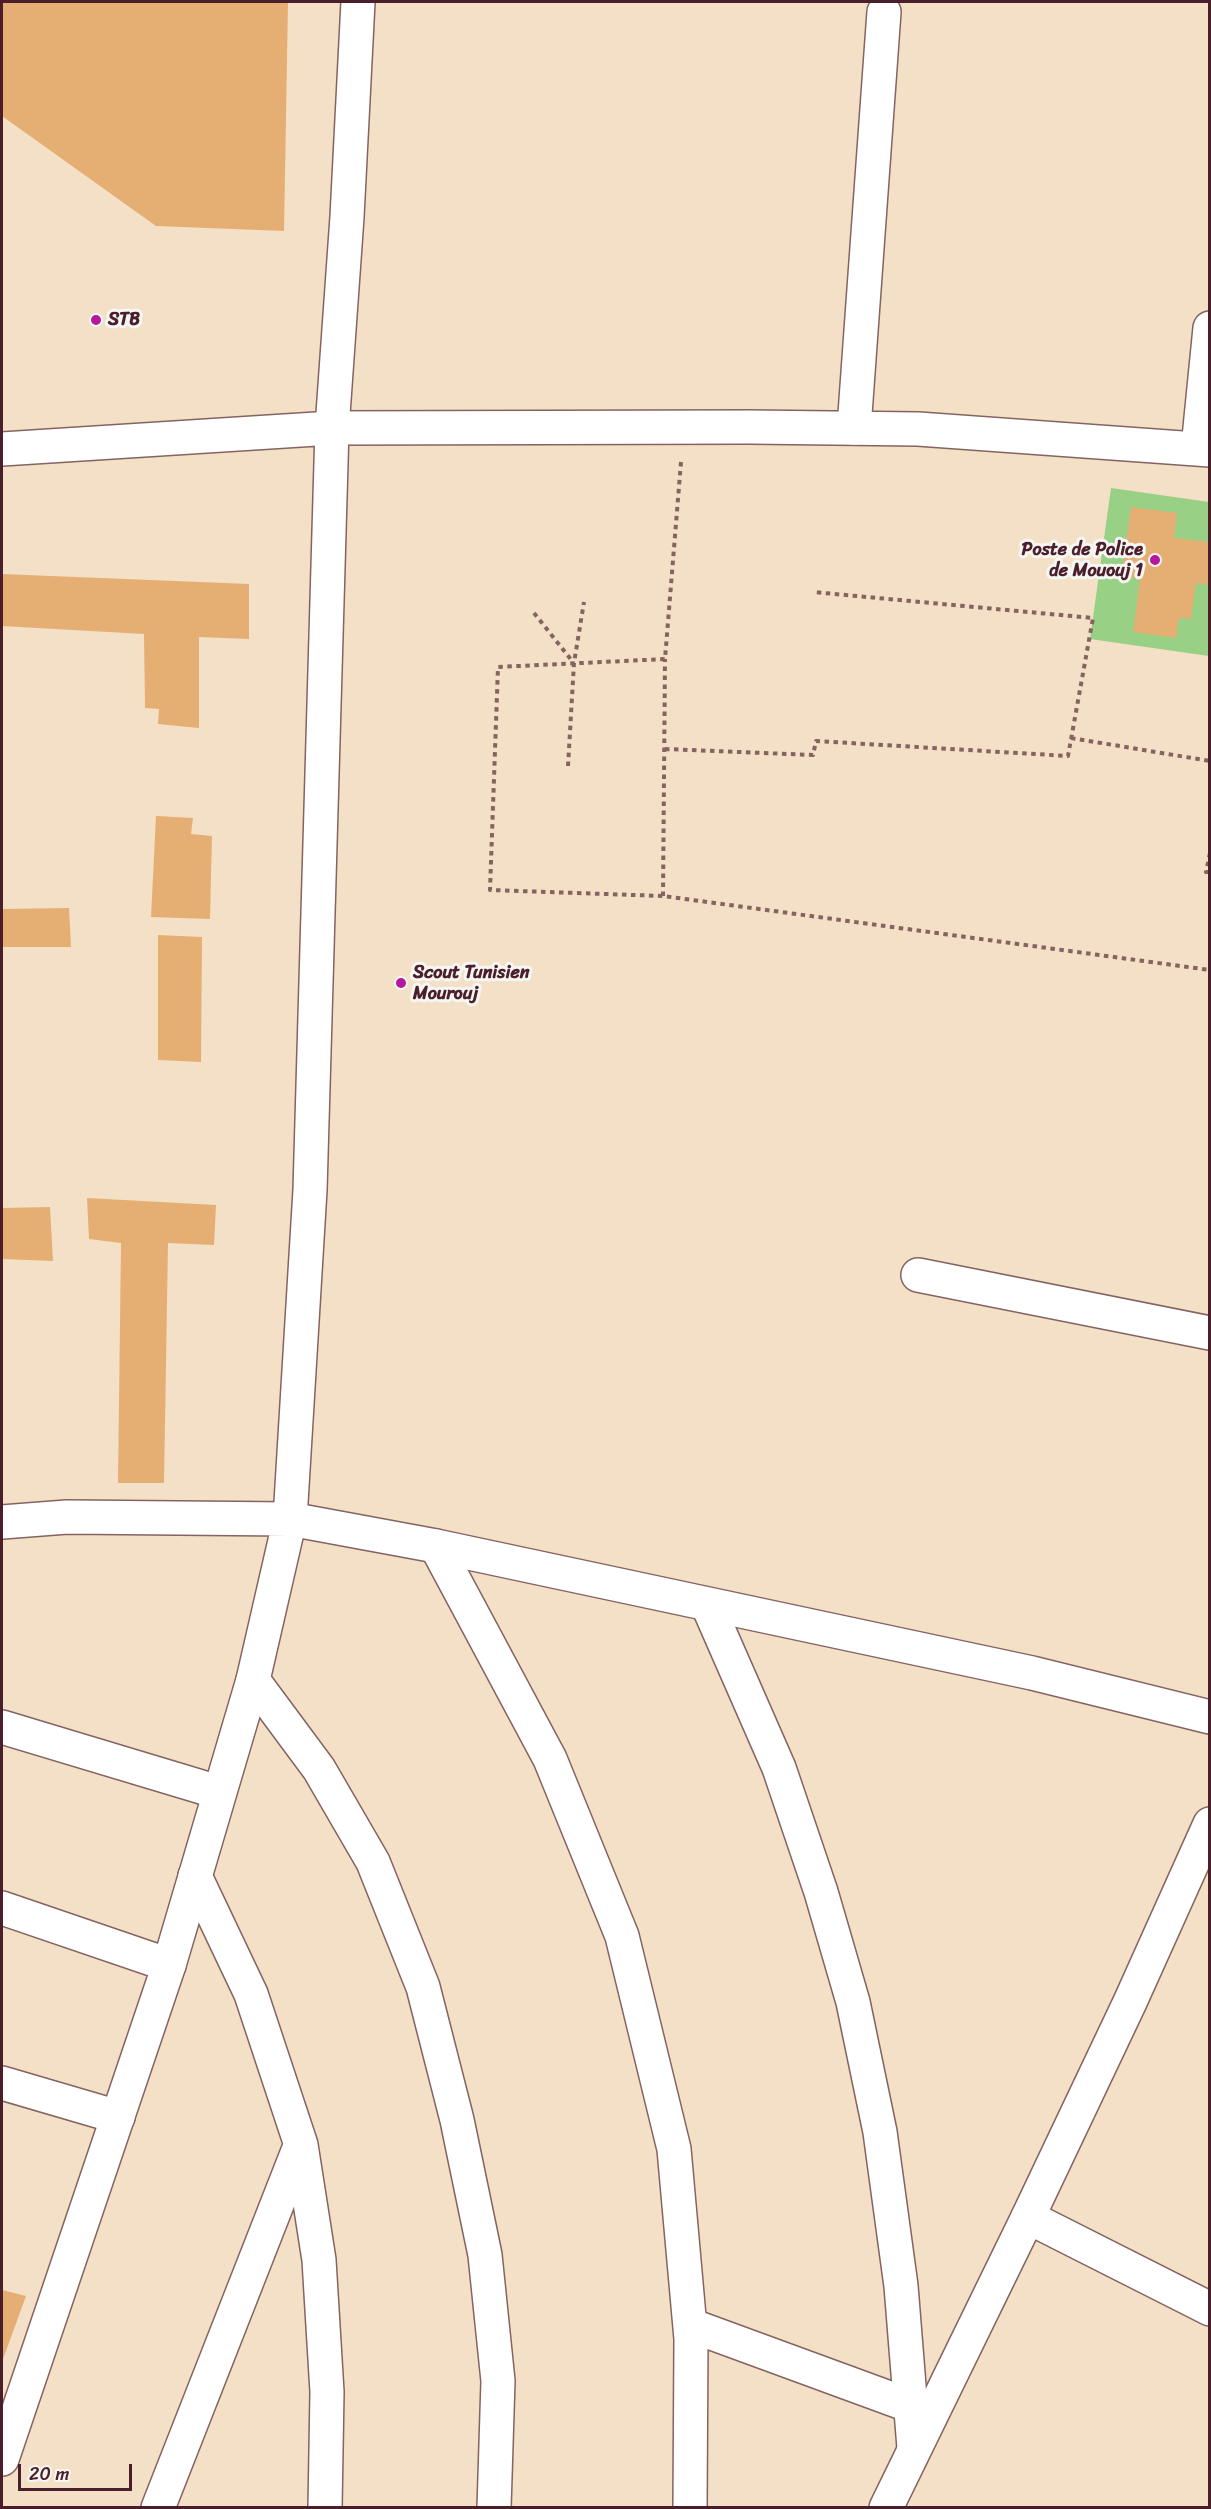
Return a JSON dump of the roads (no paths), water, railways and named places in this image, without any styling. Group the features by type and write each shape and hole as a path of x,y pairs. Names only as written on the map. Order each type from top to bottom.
{"street":[{"path":"2,2459 169,1965 218,1792 253,1680 290,1519 309,1190 332,428 347,217 358,2"},
{"path":"854,428 884,12"},
{"path":"2,449 332,428 918,429 1204,449 1209,328"},
{"path":"918,1275 1209,1333"},
{"path":"2,1522 67,1517 290,1519 436,1546 708,1606 1032,1673 1209,1717"},
{"path":"436,1546 550,1760 622,1936 674,2149 690,2325 690,2508"},
{"path":"708,1606 779,1768 821,1892 853,2002 880,2132 901,2286 914,2448"},
{"path":"253,1680 319,1769 373,1862 423,1987 457,2120 484,2255 498,2381 494,2508"},
{"path":"2,1727 218,1792"},
{"path":"886,2508 1130,2002 1209,1824"},
{"path":"195,1876 251,1994 301,2145 319,2260 327,2392 325,2508"},
{"path":"2,1908 169,1965"},
{"path":"2,2083 118,2117"},
{"path":"158,2508 301,2145"},
{"path":"1028,2217 1209,2309"},
{"path":"690,2325 910,2406"}],"place":[{"name":"STB","path":"96,320"},
{"name":"Poste de Police de Mououj 1","path":"1155,560"},
{"name":"Scout Tunisien Mourouj","path":"401,983"}]}
